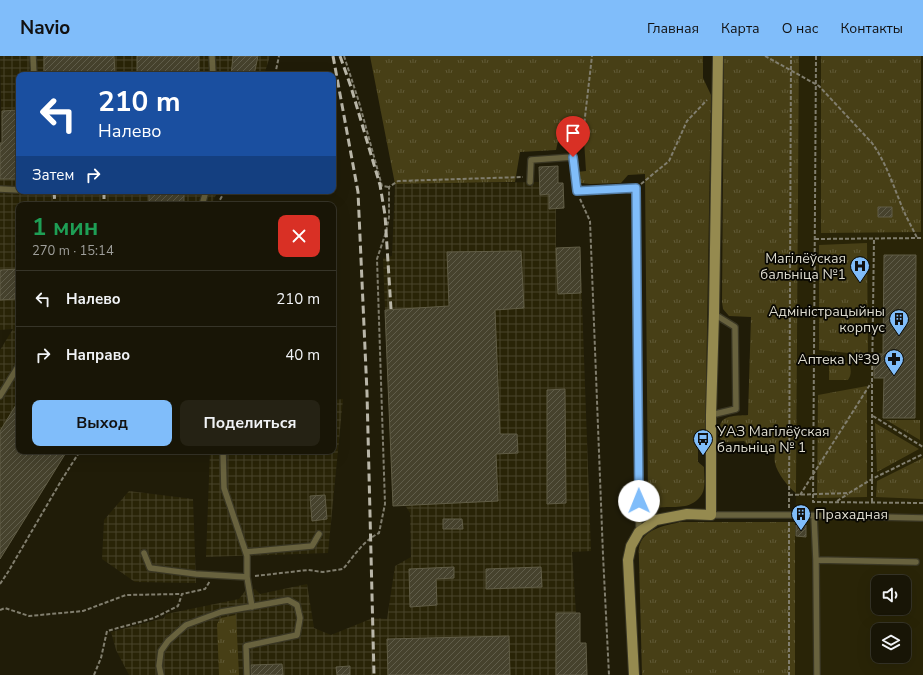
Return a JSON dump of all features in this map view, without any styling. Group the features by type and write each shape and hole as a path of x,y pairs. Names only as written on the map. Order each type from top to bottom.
{"main road":[{"path":"634,675 628,560 631,546 639,532 656,520 687,514 711,515 711,415 718,56"}],"lane":[{"path":"34,56 34,72"},
{"path":"212,56 212,72"},
{"path":"530,179 531,160 573,157 577,191 636,188 639,532"},
{"path":"0,189 16,190"},
{"path":"711,415 736,409 735,327 714,314"},
{"path":"0,396 16,370"},
{"path":"223,454 224,488 247,556 247,576 252,607"},
{"path":"711,515 923,518"},
{"path":"814,516 817,675"},
{"path":"246,552 312,546 319,534"},
{"path":"144,553 150,568 196,574 247,576"},
{"path":"816,560 916,562"},
{"path":"161,675 159,666 161,651 168,641 186,625 221,612 288,600 297,605 300,618 298,635 246,646 246,675"}],"path":[{"path":"276,72 279,56"},
{"path":"344,56 359,102 382,186 388,187 398,181 530,179"},
{"path":"573,157 582,143 592,56"},
{"path":"765,56 816,84 878,150 894,183 906,216 917,238"},
{"path":"789,675 791,56"},
{"path":"816,56 813,502 923,503"},
{"path":"636,188 669,161 687,121 718,88"},
{"path":"247,576 308,570 322,572 343,569 370,537 379,533 385,504 377,259 386,232 389,217 388,187"},
{"path":"577,191 590,221 609,675"},
{"path":"815,239 923,238"},
{"path":"872,502 874,239"},
{"path":"800,495 872,382"},
{"path":"872,416 923,447"},
{"path":"0,584 78,454"},
{"path":"836,502 872,479 923,454"},
{"path":"789,495 849,493"},
{"path":"0,610 5,608 29,616 83,611 126,595 182,594 205,589 215,575"},
{"path":"94,675 101,658 107,631 154,618 178,606 182,594"}],"shaded area":[{"path":"0,56 270,56 265,72 16,72 16,194 216,194 212,202 16,202 16,454 65,454 0,559 0,350 13,329 0,330 0,143 2,142"},
{"name":"Магілёўская бальніца №1","path":"799,56 923,56 923,675 795,675"},
{"path":"558,166 558,183 563,183 564,208 556,209 556,248 580,247 591,551 572,552 576,613 580,613 580,643 586,643 587,675 129,675 116,650 111,632 164,618 166,614 239,599 245,591 255,589 260,594 307,584 314,628 331,635 373,618 387,619 395,566 411,557 410,513 405,505 393,506 383,258 392,256 395,184 540,182 539,167"},
{"path":"343,399 328,553 206,557 210,454 336,454 336,400"},
{"path":"129,491 193,499 196,583 135,582 102,559 104,520"}],"green space":[{"path":"370,56 703,56 703,78 711,95 705,447 698,448 698,462 704,467 704,488 702,494 695,502 678,507 658,507 652,504 648,497 645,174 628,175 621,183 581,183 576,178 577,172 586,171 584,140 558,141 556,150 520,152 515,182 395,184"},
{"path":"724,56 799,56 796,493 786,484 776,467 775,450 752,449 744,441 725,442 720,439 720,426 724,419 731,416 748,415 751,317 729,316 723,309 722,302"},
{"path":"821,56 921,56 921,232 821,233"},
{"path":"867,243 868,355 819,350 819,245"},
{"path":"849,363 851,372 848,380 829,380 829,364"},
{"path":"867,386 867,497 817,498 818,395"},
{"path":"886,420 920,420 920,440"},
{"path":"875,423 919,449 877,472"},
{"path":"923,458 923,499 876,497 877,481"},
{"path":"681,522 795,522 795,675 642,675 639,546 647,534 652,531 663,526"},
{"path":"236,615 239,675 219,675 217,624 221,618"}],"building":[{"path":"44,56 114,56 115,72 44,72"},
{"path":"137,56 199,56 199,72 137,72"},
{"path":"233,56 258,56 255,72 231,72"},
{"path":"16,110 16,179 0,179 2,111"},
{"path":"558,166 558,183 563,183 564,208 549,209 549,194 540,195 539,167"},
{"path":"149,194 184,194 184,202 149,202"},
{"path":"878,207 892,207 892,217 878,217"},
{"path":"580,247 581,293 558,294 556,248"},
{"path":"521,251 524,308 495,310 500,434 517,434 518,453 496,454 498,501 393,506 385,310 449,306 447,252"},
{"name":"Адміністрацыйны корпус","path":"884,255 916,255 915,418 883,418 884,378 874,378 874,354 883,354"},
{"path":"16,269 15,299 0,300 0,270"},
{"path":"565,389 566,503 547,504 547,390"},
{"path":"16,405 16,454 65,454 0,559 0,431"},
{"path":"325,495 327,519 312,521 310,496"},
{"path":"443,519 462,519 463,529 443,529"},
{"name":"Прахадная","path":"796,525 806,525 806,537 796,536"},
{"path":"454,567 454,578 436,579 437,605 410,607 409,569"},
{"path":"541,567 542,587 486,589 486,569"},
{"path":"556,613 580,613 580,643 586,643 587,675 556,675"},
{"path":"509,636 510,675 388,675 387,639"},
{"path":"282,664 283,675 251,675 251,665"},
{"path":"350,666 350,675 337,675 336,667"}],"railway":[{"path":"333,56 336,72"},
{"path":"340,56 351,87 380,185 385,215 391,309"},
{"path":"336,72 358,192 367,393 374,675"},
{"path":"54,194 55,202"},
{"path":"104,194 104,202"}],"place":[{"name":"Магілёўская бальніца №1","path":"860,283"},
{"name":"Адміністрацыйны корпус","path":"899,336"},
{"name":"Аптека №39","path":"894,376"},
{"name":"УАЗ Магілёўская бальніца № 1","path":"703,456"},
{"name":"Прахадная","path":"801,531"}],"route":[{"path":"573,157 577,191 636,188 639,501"}]}
